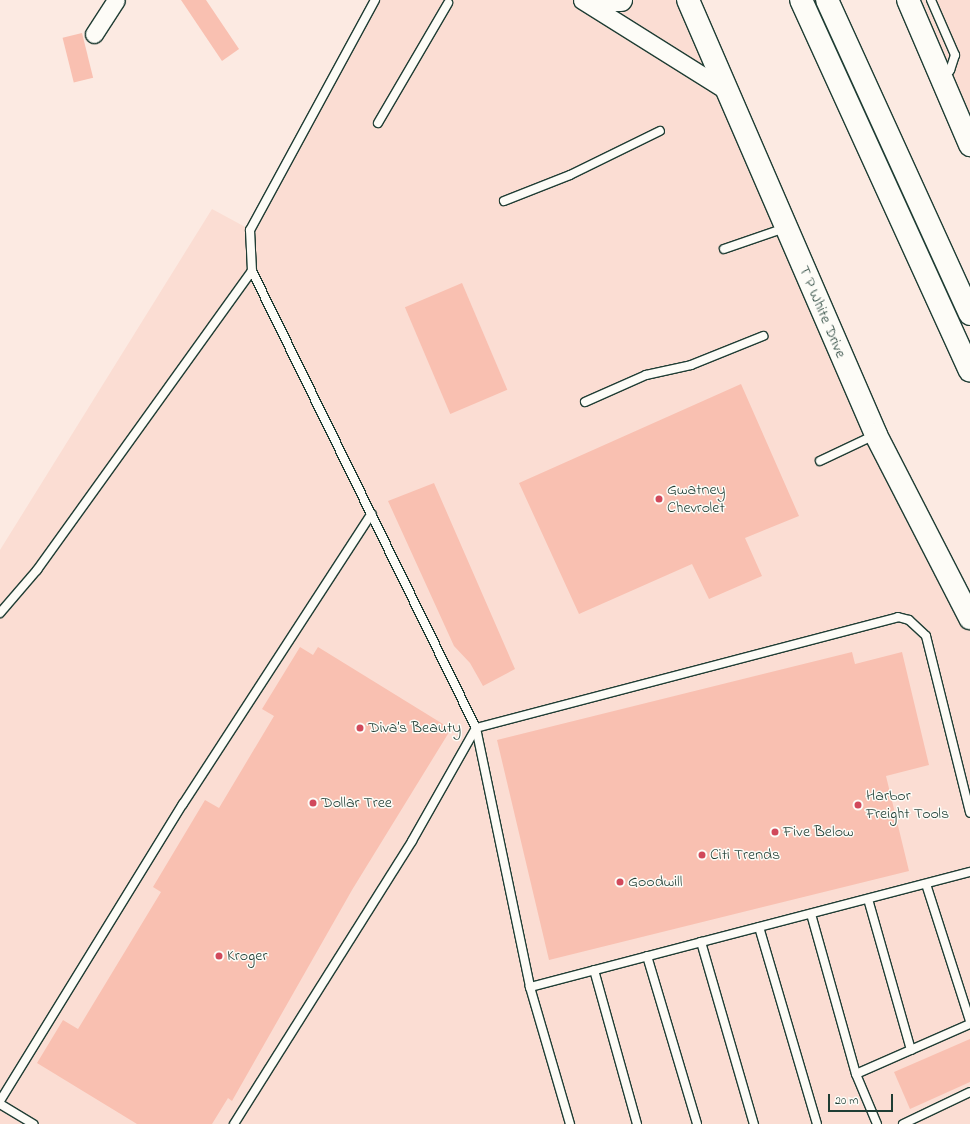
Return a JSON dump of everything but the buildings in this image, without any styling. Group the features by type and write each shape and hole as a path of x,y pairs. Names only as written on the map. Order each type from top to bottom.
{"main road":[{"path":"604,0 621,0"},
{"name":"T P White Drive","path":"688,0 876,434 970,618"},
{"path":"801,0 970,370"},
{"path":"827,0 970,314"},
{"path":"908,0 970,145"}],"street":[{"path":"94,34 116,0"},
{"path":"582,0 727,91"}],"lane":[{"path":"375,0 250,230 252,271 476,728 530,987 570,1124"},
{"path":"931,0 955,54 950,70 942,79"},
{"path":"378,123 448,3"},
{"path":"504,202 570,175 660,131"},
{"path":"724,249 786,228"},
{"path":"0,613 37,570 252,271"},
{"path":"585,402 646,375 691,365 763,336"},
{"path":"820,461 876,434"},
{"path":"33,1124 0,1103 183,804 371,514"},
{"path":"234,1124 412,841 476,728 898,617 909,620 926,636 970,813"},
{"path":"530,987 970,872"},
{"path":"856,1074 970,1023 926,884"},
{"path":"868,899 911,1050"},
{"path":"811,914 856,1074 877,1124"},
{"path":"759,927 817,1124"},
{"path":"701,942 754,1124"},
{"path":"647,956 697,1124"},
{"path":"594,970 637,1124"},
{"path":"903,1124 970,1092"}],"shaded area":[{"path":"375,0 685,0 970,618 970,1124 0,1124 0,550 212,209 249,229"},
{"path":"908,0 970,0 970,145"}],"place":[{"name":"Gwatney Chevrolet","path":"659,499"},
{"name":"Diva’s Beauty","path":"360,728"},
{"name":"Dollar Tree","path":"313,803"},
{"name":"Harbor Freight Tools","path":"858,805"},
{"name":"Five Below","path":"775,832"},
{"name":"Citi Trends","path":"702,855"},
{"name":"Goodwill","path":"620,882"},
{"name":"Kroger","path":"219,956"}]}
